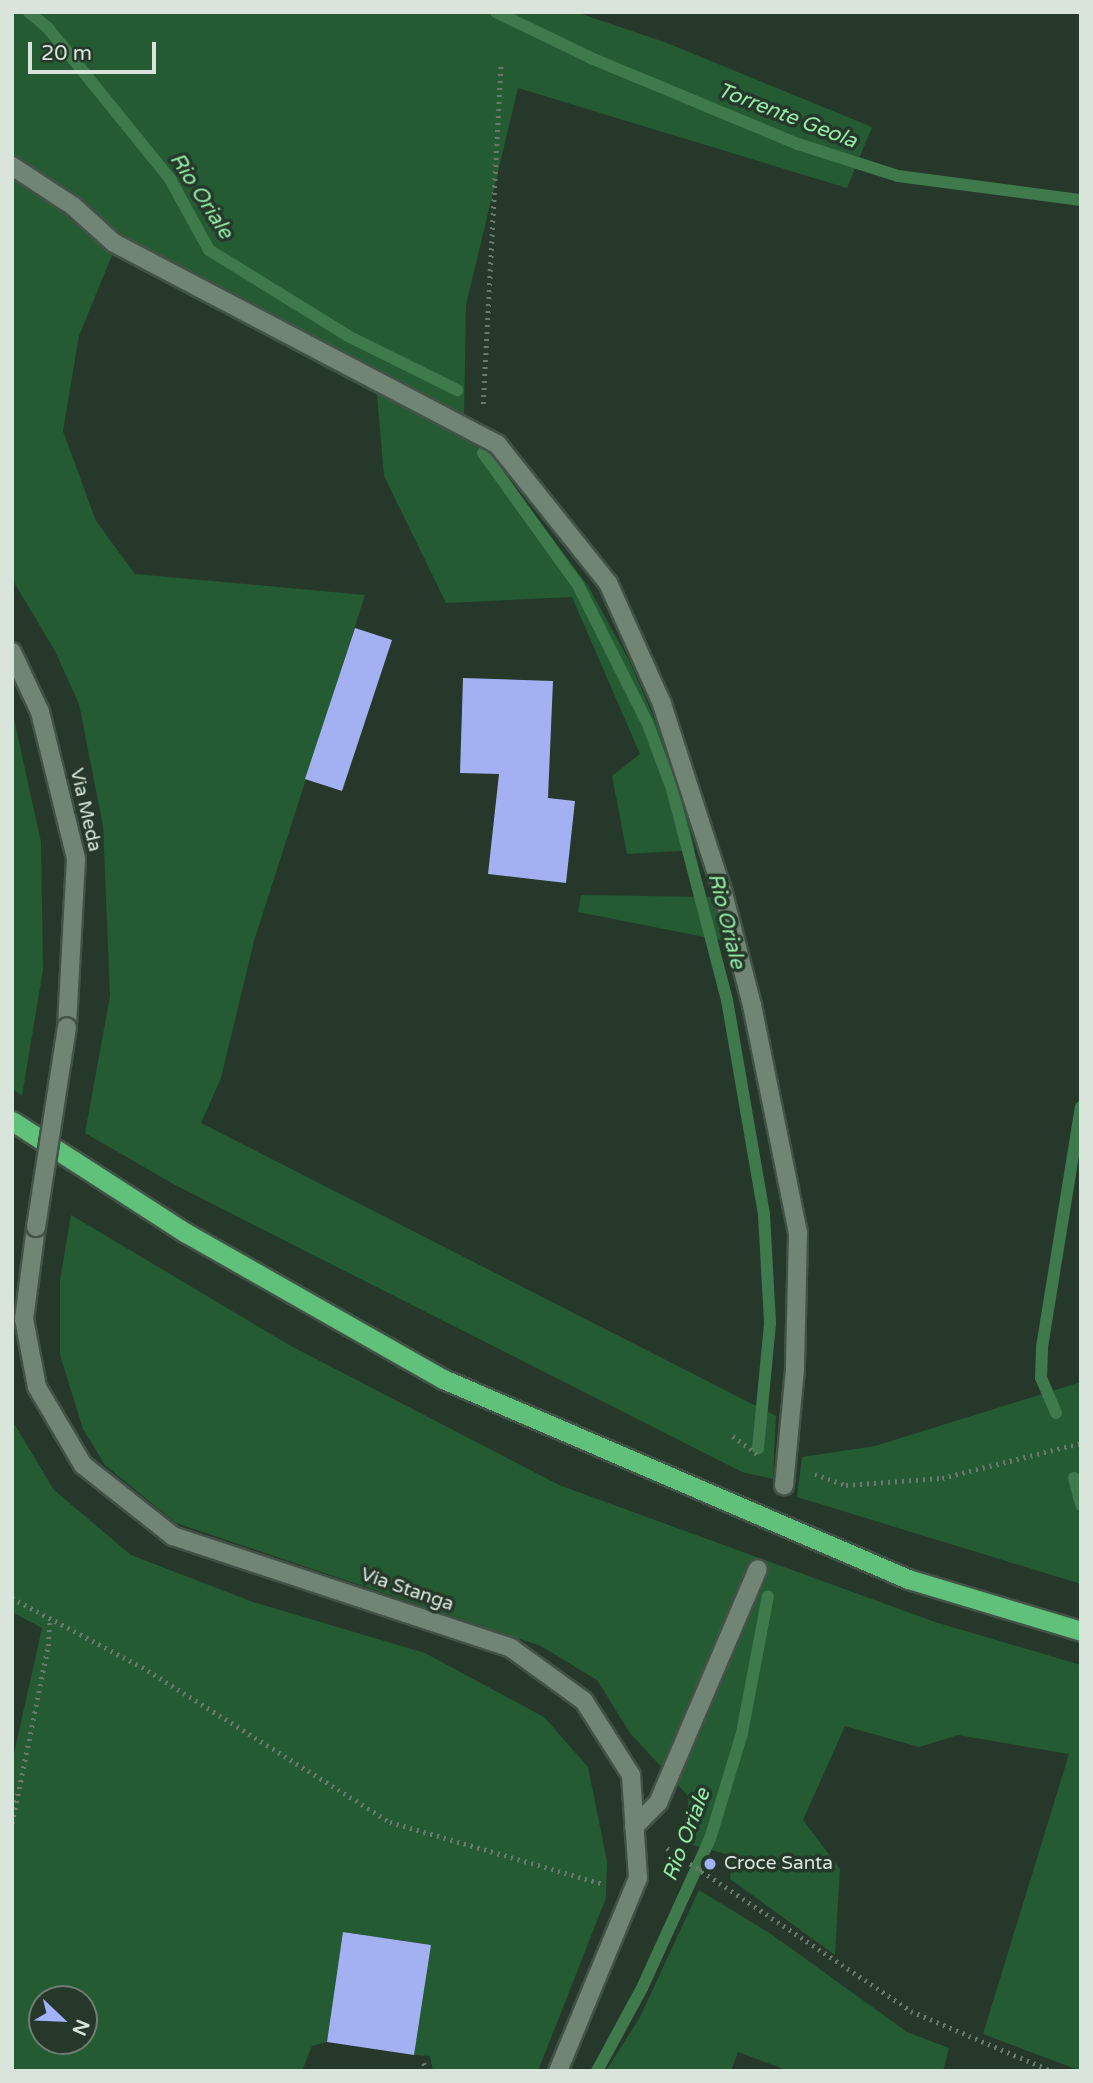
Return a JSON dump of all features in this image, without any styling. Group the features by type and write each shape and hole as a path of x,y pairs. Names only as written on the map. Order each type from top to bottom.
{"highway":[{"path":"12,1121 186,1233 443,1379 908,1579 1081,1631"}],"street":[{"path":"12,166 73,206 114,243 496,444 608,583 662,704 723,893 752,1005 798,1233 795,1369 784,1485"},
{"name":"Via Meda","path":"12,652 40,712 76,859 67,1027 36,1227"},
{"name":"Via Stanga","path":"36,1227 24,1319 37,1387 83,1465 173,1536 511,1648 584,1701 631,1775 638,1878 558,2071"},
{"path":"634,1827 658,1803 758,1569"}],"path":[{"path":"481,436 501,62"},
{"path":"786,1465 846,1485 942,1478 1081,1443"},
{"path":"12,1598 142,1667 390,1822 632,1891"},
{"path":"12,1823 45,1661 50,1618"},
{"path":"700,1871 710,1857"},
{"path":"692,1864 911,2011 1052,2071"},
{"path":"424,2063 427,2071"}],"green space":[{"path":"12,12 576,12 667,43 872,127 847,188 518,88 466,305 464,419 588,586 630,662 676,770 695,850 627,854 612,776 640,754 572,597 446,603 384,476 377,395 112,255 79,336 63,431 96,521 135,574 365,595 254,941 221,1078 201,1123 776,1416 773,1479 742,1472 175,1185 85,1133 110,996 103,826 79,704 55,651 12,579"},
{"path":"12,710 41,842 43,970 22,1096 12,1088"},
{"path":"581,895 712,897 724,941 578,912"},
{"path":"71,1215 291,1346 559,1485 935,1622 1081,1665 1081,2071 983,2034 1069,1754 958,1735 919,1747 845,1726 803,1820 840,1869 835,1955 730,1879 733,1856 689,1844 688,1796 630,1733 597,1680 541,1646 176,1523 105,1465 83,1429 60,1355 60,1280"},
{"path":"1081,1382 1081,1584 797,1497 802,1457 875,1446"},
{"path":"12,1420 54,1490 131,1555 253,1602 425,1653 544,1717 588,1767 607,1861 606,1898 538,2071 433,2071 430,2056 414,2055 431,1945 344,1932 327,2042 312,2046 302,2071 12,2071 12,1762 42,1628 12,1612"},
{"path":"699,1890 771,1934 907,2032 949,2048 943,2071 789,2071 738,2052 731,2071 606,2071 640,2017"}],"building":[{"path":"355,628 392,640 342,791 305,779"},
{"path":"463,678 553,681 548,798 575,801 566,883 488,874 499,774 460,773"},
{"path":"343,1932 431,1945 414,2055 327,2042"}],"waterway":[{"name":"Rio Oriale","path":"29,12 47,27 170,179 209,250 348,336 457,390"},
{"name":"Torrente Geola","path":"496,12 591,58 798,144 898,176 1081,200"},
{"name":"Rio Oriale","path":"483,453 578,585 647,722 672,789 727,1000 764,1215 770,1324 758,1448"},
{"path":"1056,1413 1041,1378 1042,1347 1081,1107"},
{"path":"1074,1478 1081,1505"},
{"name":"Rio Oriale","path":"597,2071 642,1988 710,1839 742,1733 768,1596"}],"place":[{"name":"Croce Santa","path":"710,1864"}]}
